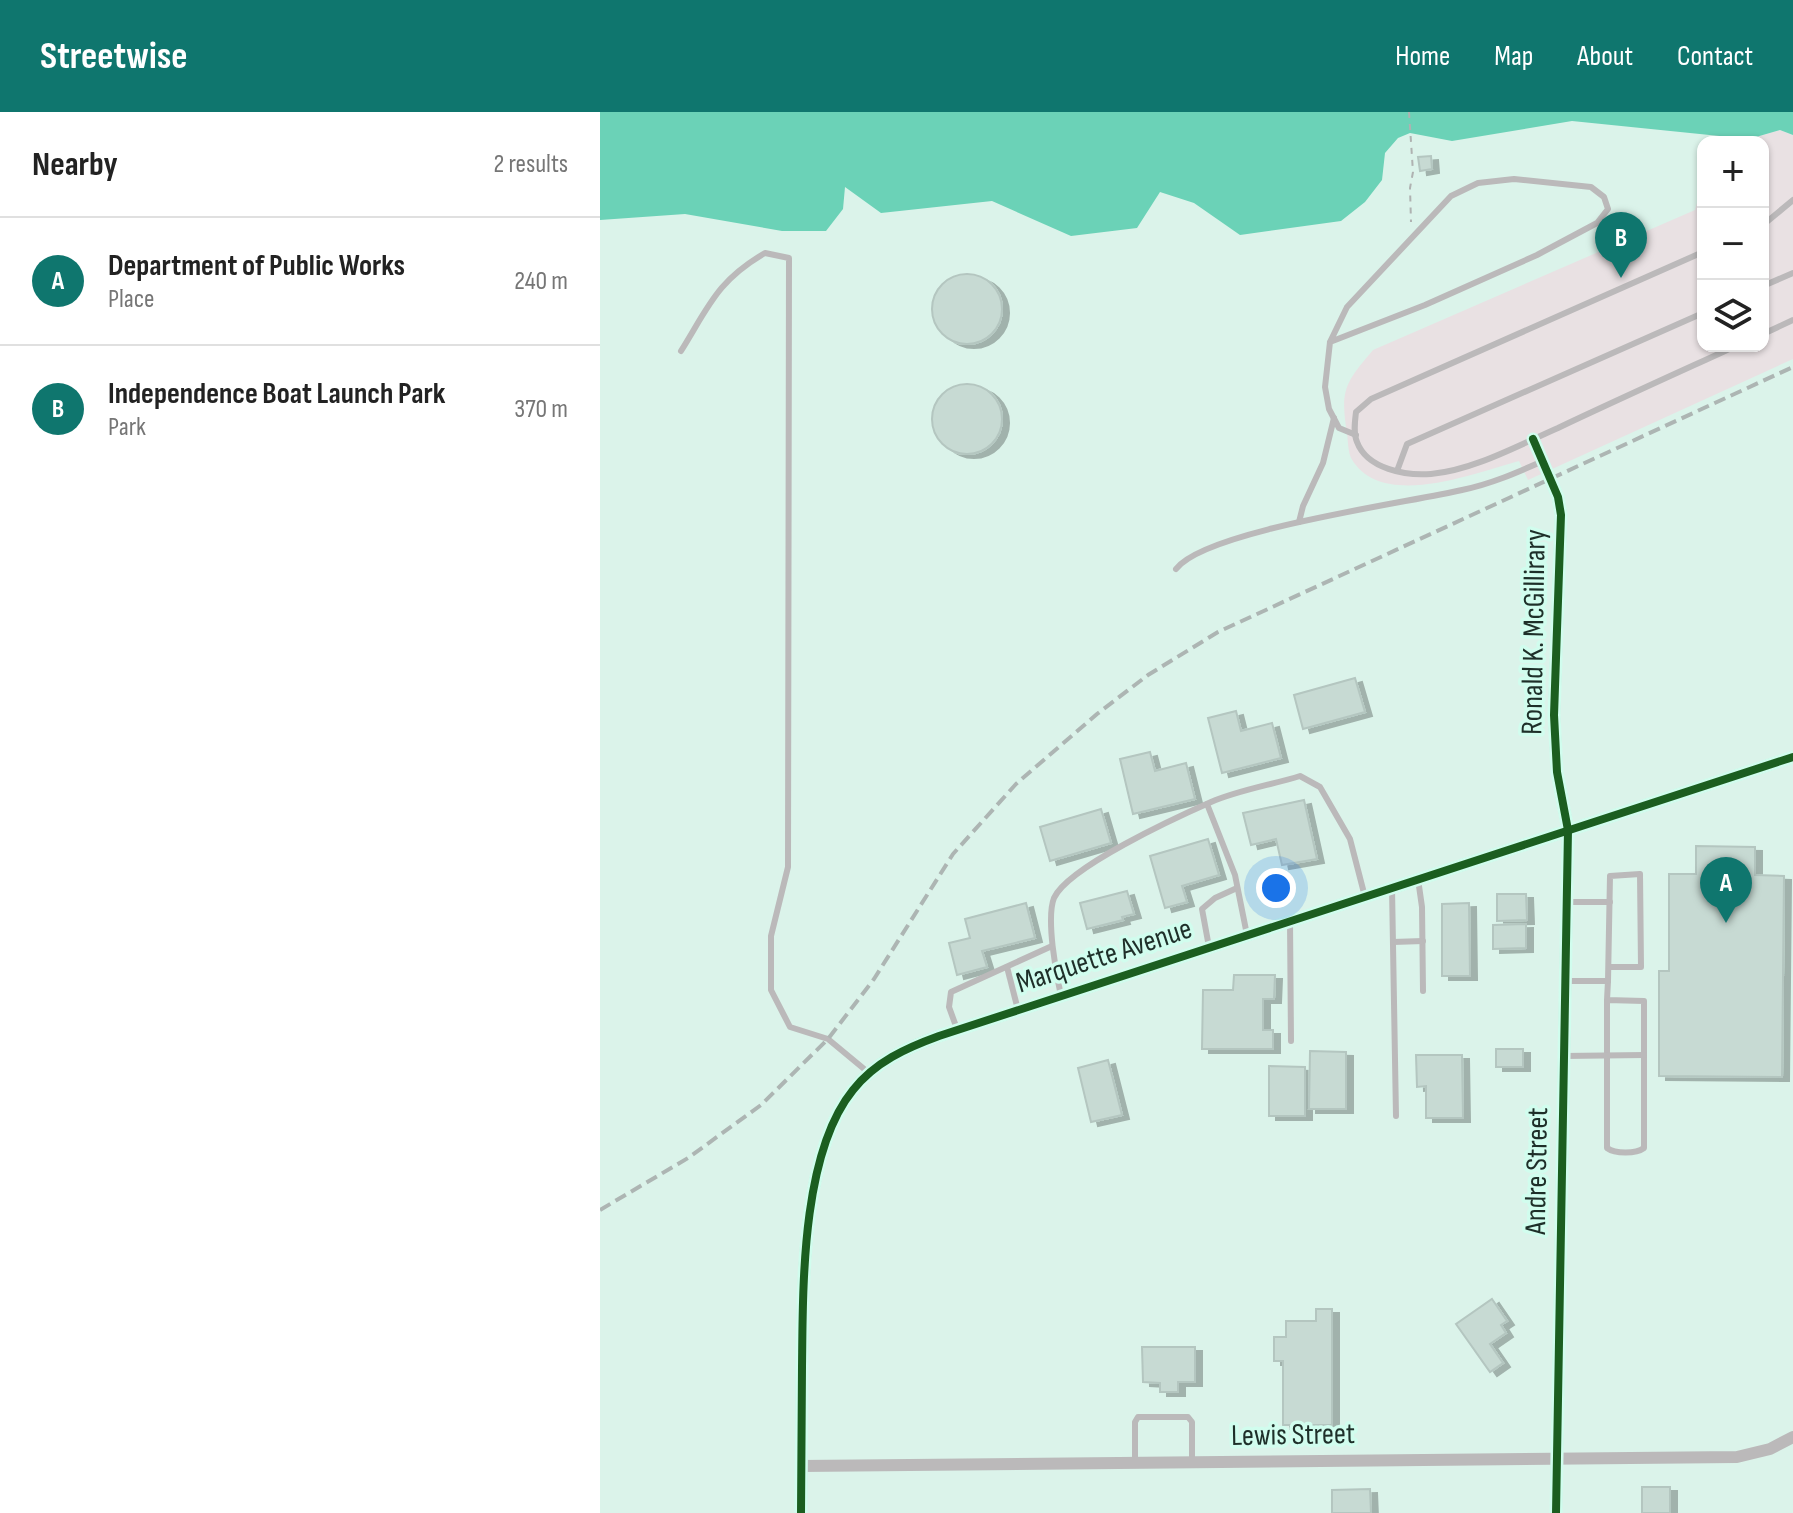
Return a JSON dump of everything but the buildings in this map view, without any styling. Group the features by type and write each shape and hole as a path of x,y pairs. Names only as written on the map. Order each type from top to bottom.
{"street":[{"name":"Ronald K. McGillirary","path":"1533,439 1558,497 1561,515 1554,727 1557,772 1568,830"},
{"name":"Marquette Avenue","path":"801,1513 803,1274 808,1220 827,1140 851,1091 869,1073 899,1051 957,1029 1793,757"},
{"name":"Andre Street","path":"1556,1513 1568,830"},
{"name":"Lewis Street","path":"801,1466 1737,1457 1753,1455 1788,1440"}],"lane":[{"path":"1330,342 1425,305 1537,255 1597,223 1608,209 1604,197 1591,187 1514,179 1478,183 1451,196 1347,307 1330,342 1325,387 1329,409 1339,428 1356,435"},
{"path":"1769,220 1793,200"},
{"path":"681,351 721,286 741,268 765,253 789,258 788,867 771,936 771,990 790,1027 828,1039 869,1073"},
{"path":"1697,255 1371,399 1356,412 1357,443 1368,457 1386,469 1432,474 1459,468 1533,439 1723,352"},
{"path":"1769,283 1793,273"},
{"path":"1397,471 1407,444 1697,316"},
{"path":"1769,331 1793,320"},
{"path":"1299,522 1323,463 1334,418"},
{"path":"1176,569 1181,562 1197,553 1299,522 1462,490 1499,480 1543,461"},
{"path":"1061,996 1052,960 1052,946 1053,900 1063,885 1117,849 1207,804 1300,776 1320,787 1350,839 1365,897"},
{"path":"1207,804 1237,888 1247,935"},
{"path":"1607,1000 1644,1001 1644,1148 1638,1152 1612,1152 1607,1148 1607,1000 1610,876 1640,874 1641,967 1609,967"},
{"path":"1418,879 1422,907 1423,991"},
{"path":"1209,947 1202,909 1215,898 1237,888"},
{"path":"1392,888 1396,1116"},
{"path":"1567,902 1610,902"},
{"path":"1290,921 1291,1041"},
{"path":"1393,942 1423,941"},
{"path":"957,1029 949,1007 951,992 1052,946"},
{"path":"1007,967 1018,1010"},
{"path":"1565,981 1608,981"},
{"path":"1564,1056 1644,1055"},
{"path":"1135,1462 1135,1422 1138,1417 1188,1417 1192,1422 1192,1462"}],"path":[{"path":"1409,112 1413,172 1410,188 1411,237"}],"shaded area":[{"path":"600,112 1793,112 1793,135 1780,130 1759,136 1720,136 1572,121 1452,141 1410,133 1398,138 1385,153 1382,180 1365,202 1341,221 1240,235 1194,203 1160,192 1137,228 1071,236 992,201 881,213 845,187 843,209 826,231 782,231 685,214 600,220"},
{"path":"1780,130 1793,135 1793,359 1528,480 1519,461 1429,484 1384,483 1365,474 1351,458 1345,397 1351,379 1373,350 1695,210 1697,203 1697,352 1769,352 1769,136 1759,136"}],"railway":[{"path":"600,1210 688,1158 761,1105 828,1039 874,979 953,854 1016,784 1097,714 1148,675 1218,632 1793,367"}],"cycle path":[{"path":"1533,439 1558,497 1561,515 1554,715 1557,772 1568,830 1556,1513"},
{"path":"801,1513 803,1299 814,1185 823,1149 836,1117 853,1090 871,1071 903,1051 939,1036 1793,757"}],"place":[{"name":"Independence Boat Launch Park","path":"1621,278"},
{"name":"Department of Public Works","path":"1726,923"}]}
